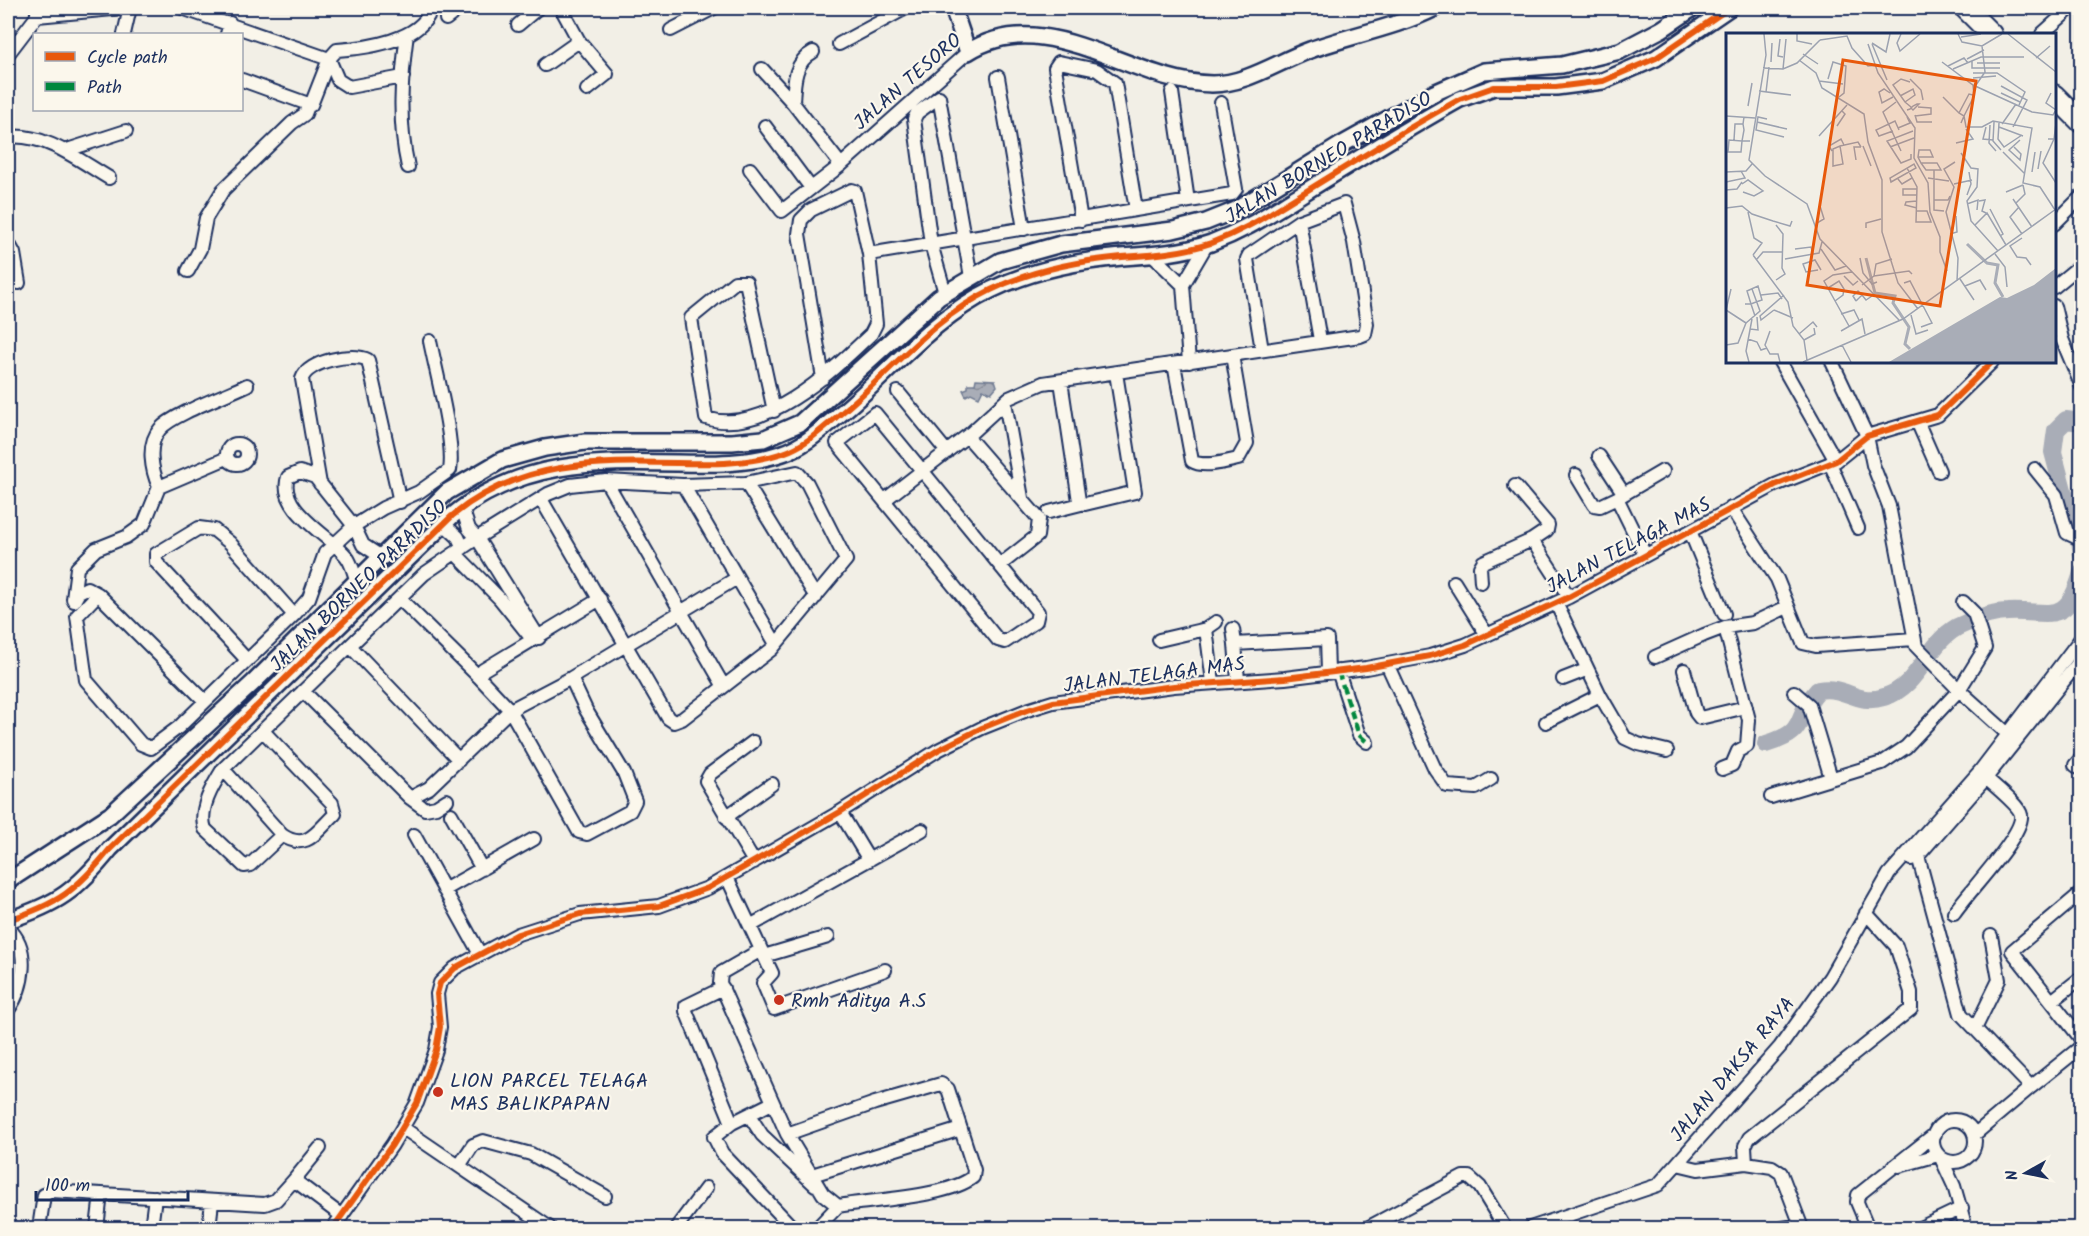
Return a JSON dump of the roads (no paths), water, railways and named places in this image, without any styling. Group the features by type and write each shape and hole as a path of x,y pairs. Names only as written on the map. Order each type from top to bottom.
{"highway":[{"path":"1965,8 1990,33"},
{"path":"2056,96 2082,123"}],"street":[{"path":"8,54 37,12 124,8"},
{"path":"124,33 130,8"},
{"path":"182,8 229,29"},
{"path":"188,271 200,249 206,218 223,190 305,114 308,106 312,104 328,58 337,50 371,48 407,34 425,19 431,8"},
{"path":"446,19 460,8"},
{"path":"518,25 538,8"},
{"path":"561,8 579,40 606,74 587,90"},
{"path":"671,30 714,8"},
{"path":"839,44 906,8"},
{"path":"953,8 968,52"},
{"name":"JALAN BORNEO PARADISO","path":"8,881 110,815 357,582 447,492 502,460 545,448 585,442 732,442 763,439 800,423 945,293 971,277 1017,256 1061,243 1173,230 1206,222 1236,210 1341,145 1434,93 1484,70 1562,65 1620,51 1662,29 1693,8"},
{"name":"JALAN BORNEO PARADISO","path":"8,920 68,894 87,878 110,849 462,508 513,479 564,465 617,461 707,464 753,460 784,453 818,433 866,393 929,331 958,309 992,290 1048,268 1122,257 1153,256 1207,244 1249,228 1300,194 1460,99 1494,87 1556,87 1603,81 1656,58 1729,8"},
{"path":"2043,33 2071,8"},
{"name":"JALAN TESORO","path":"750,169 782,211 841,165 968,52 991,40 1012,34 1033,34 1176,80 1211,84 1232,83 1312,49 1425,10"},
{"path":"243,33 328,58"},
{"path":"407,34 403,77 402,140 408,167"},
{"path":"545,65 579,40"},
{"path":"793,103 798,66 805,56 813,52"},
{"path":"328,58 338,81 350,87 403,77"},
{"path":"1081,220 1054,68 1059,62 1097,70 1115,83 1136,210"},
{"path":"762,69 793,103 841,165"},
{"path":"998,77 1024,229"},
{"path":"243,80 308,106"},
{"path":"1172,92 1188,201"},
{"path":"945,293 931,244 914,119 917,113 939,97 971,277"},
{"path":"869,254 1228,195 1236,189 1221,102"},
{"path":"765,126 812,188"},
{"path":"64,151 126,131"},
{"path":"8,137 25,135 64,151 109,178"},
{"path":"774,411 746,282 741,280 731,285 691,318 706,418 717,422 774,411 823,378 871,334 876,324 869,254 855,191 852,190 811,210 801,220 799,234 823,378"},
{"path":"2056,223 2082,196"},
{"path":"886,500 967,436 1005,402 1019,392 1035,386 1189,362 1262,350 1320,340 1360,336 1367,330 1354,242 1344,204 1299,221 1252,251 1247,259 1262,350"},
{"path":"1299,221 1320,340"},
{"path":"8,242 14,253 19,283"},
{"path":"1189,362 1183,285 1207,244"},
{"path":"1017,256 1026,276"},
{"path":"1153,256 1183,285"},
{"path":"2056,286 2082,264"},
{"path":"2056,311 2062,339 2082,387"},
{"path":"227,458 159,487 144,524 126,537 96,549 78,568 73,599 86,680 141,744 151,748 205,701 294,615 309,598 325,553 354,526 383,508 400,502 450,470 452,461 430,341"},
{"path":"1174,364 1192,461 1197,464 1227,462 1238,459 1247,443 1232,355"},
{"path":"320,484 302,378 304,371 312,366 360,356 368,360 400,502"},
{"path":"1781,363 1833,462 1858,528"},
{"path":"1832,363 1867,435 1870,456 1889,506 1915,643 1959,690 2009,735"},
{"name":"JALAN TELAGA MAS","path":"333,1228 403,1128 417,1103 436,1050 440,1027 436,994 440,983 455,968 518,934 548,922 580,914 659,906 708,888 840,812 938,750 982,728 1027,710 1053,702 1213,682 1333,672 1387,664 1439,653 1487,635 1569,597 1776,484 1833,462 1867,435 1938,415 1991,363"},
{"path":"1049,512 1135,492 1116,373"},
{"path":"1061,381 1081,504"},
{"path":"159,487 152,471 152,451 159,430 176,417 248,385"},
{"path":"898,392 947,452"},
{"path":"1005,402 1023,501"},
{"path":"875,413 923,470 1039,615 1036,621 1002,642 837,443 875,413"},
{"path":"1917,421 1940,471"},
{"path":"967,436 1039,519 1037,536 1000,565"},
{"path":"615,441 617,461"},
{"path":"1599,456 1620,496 1645,555"},
{"path":"2035,469 2056,495 2067,532 2077,538"},
{"path":"1576,475 1594,505 1600,506 1664,471"},
{"path":"357,582 349,559 320,534 289,501 285,488 288,477 300,472 315,477 354,526 363,545 382,558"},
{"path":"282,835 250,865 244,866 205,829 203,813 214,783 224,769 424,574 541,499 570,485 606,481 683,485 746,483 797,472 807,483 846,560 776,644 682,719 674,722 668,718 541,499"},
{"path":"606,481 723,685"},
{"path":"746,483 816,597"},
{"path":"683,485 776,644"},
{"path":"1481,582 1480,567 1483,562 1532,540 1547,530 1548,525 1515,486"},
{"path":"462,508 469,529 477,538 536,640"},
{"path":"1731,508 1777,579 1800,638 1808,646 1915,643"},
{"path":"445,525 458,537 459,550 536,640"},
{"path":"247,660 156,562 156,554 199,528 214,530 230,543 294,615"},
{"path":"1690,531 1724,614"},
{"path":"1532,540 1569,597"},
{"path":"349,559 353,551 363,545"},
{"path":"410,798 429,788 510,710 571,678 625,643 737,578"},
{"path":"1454,582 1487,635"},
{"path":"73,599 78,592 87,588 98,594 205,701"},
{"path":"77,616 98,594"},
{"path":"400,599 480,677 510,710 579,832 587,834 630,811 635,801 624,773 586,710 571,678"},
{"path":"480,677 483,670 536,640 600,599"},
{"path":"1771,797 1882,763 1906,747 1959,690 1985,648 1976,619 1963,602"},
{"path":"1556,603 1586,670 1629,741 1667,751"},
{"path":"1655,657 1725,627 1753,623 1787,607"},
{"path":"317,620 330,634"},
{"path":"1159,640 1211,626 1213,682"},
{"path":"1722,769 1732,765 1739,750 1747,746 1749,720 1725,627"},
{"path":"1233,629 1238,680"},
{"path":"1916,852 2009,735 2082,637"},
{"path":"1235,644 1331,638 1333,672 1359,735 1367,741"},
{"path":"350,646 459,760"},
{"path":"1916,852 1986,778 2082,658"},
{"path":"1387,664 1435,770 1447,786 1476,788 1491,779"},
{"path":"1563,679 1586,670"},
{"path":"1684,670 1696,713 1700,718 1746,707"},
{"path":"303,691 410,798 425,809 436,807 447,800"},
{"path":"1797,692 1809,705 1831,778"},
{"path":"1546,722 1600,695"},
{"path":"224,769 282,835 296,843 303,843 335,814 335,808 263,730"},
{"path":"753,742 707,777 706,784 754,862"},
{"path":"2082,757 2075,765 2082,770"},
{"path":"1954,913 2005,850 2021,821 2019,810 1986,778"},
{"path":"726,816 772,784"},
{"path":"840,812 869,860"},
{"path":"451,814 482,868"},
{"path":"93,827 110,849"},
{"path":"750,926 922,830"},
{"path":"414,835 480,954"},
{"path":"444,890 534,839"},
{"path":"1916,852 1961,1014 2031,1087"},
{"name":"JALAN DAKSA RAYA","path":"1530,1228 1658,1185 1780,1047 1830,977 1889,874 1901,861 1916,852"},
{"path":"727,877 772,973 763,983 774,1009 885,970"},
{"path":"2082,892 2012,952 2053,1000 2082,1040"},
{"path":"1746,1163 1745,1146 1749,1138 1911,1009 1911,992 1896,946 1889,935 1866,913"},
{"path":"8,928 18,940 23,955 15,1001 8,1010"},
{"path":"1975,1029 1999,980 2000,972 1991,936"},
{"path":"819,1188 787,1134 772,1103 723,988 721,973 763,953 828,937"},
{"path":"2053,1000 2082,977"},
{"path":"723,988 686,1006 686,1011 732,1123"},
{"path":"1974,1135 2082,1046"},
{"path":"787,1134 875,1103 941,1084 948,1089 961,1129 974,1170 969,1180 943,1189 838,1206 817,1228"},
{"path":"772,1103 732,1123 714,1137 743,1177 793,1228"},
{"path":"749,1115 762,1135 805,1178 838,1206"},
{"path":"1868,1228 1857,1202 1858,1195 1935,1134 1943,1124 1955,1120 1967,1125 1974,1135 1976,1142 1971,1154 1961,1162 1954,1163 1939,1156 1895,1167"},
{"path":"403,1128 550,1228"},
{"path":"812,1175 961,1129"},
{"path":"1935,1134 1935,1148 1954,1186 1966,1228"},
{"path":"459,1166 473,1145 483,1141 531,1154 605,1196"},
{"path":"39,1228 44,1195 52,1191 212,1202 271,1203 294,1180 320,1148"},
{"path":"1954,1186 1961,1162"},
{"path":"1677,1164 1698,1169 1746,1163 1766,1165 1781,1173 1801,1227 1783,1228"},
{"path":"1366,1228 1463,1177 1469,1177 1480,1187 1506,1228"},
{"path":"294,1180 342,1216"},
{"path":"676,1228 706,1188"},
{"path":"97,1228 100,1194"},
{"path":"151,1228 155,1197"},
{"path":"209,1228 212,1202"},
{"path":"1920,1228 1962,1208"}],"water":[{"path":"976,379 995,380 997,386 991,393 983,389 979,397 971,393 966,396 963,390 968,388 968,384 975,384"}],"waterway":[{"path":"2082,422 2066,420 2056,430 2053,452 2067,505 2078,526 2082,555"},
{"path":"1766,744 1790,734 1796,728 1810,700 1818,690 1836,690 1866,699 1884,697 1907,683 1941,640 1964,624 1997,613 2046,613 2063,609 2070,602 2082,573"}],"place":[{"name":"Rmh Aditya A.S","path":"779,1000"},
{"name":"LION PARCEL TELAGA MAS BALIKPAPAN","path":"438,1092"}]}
